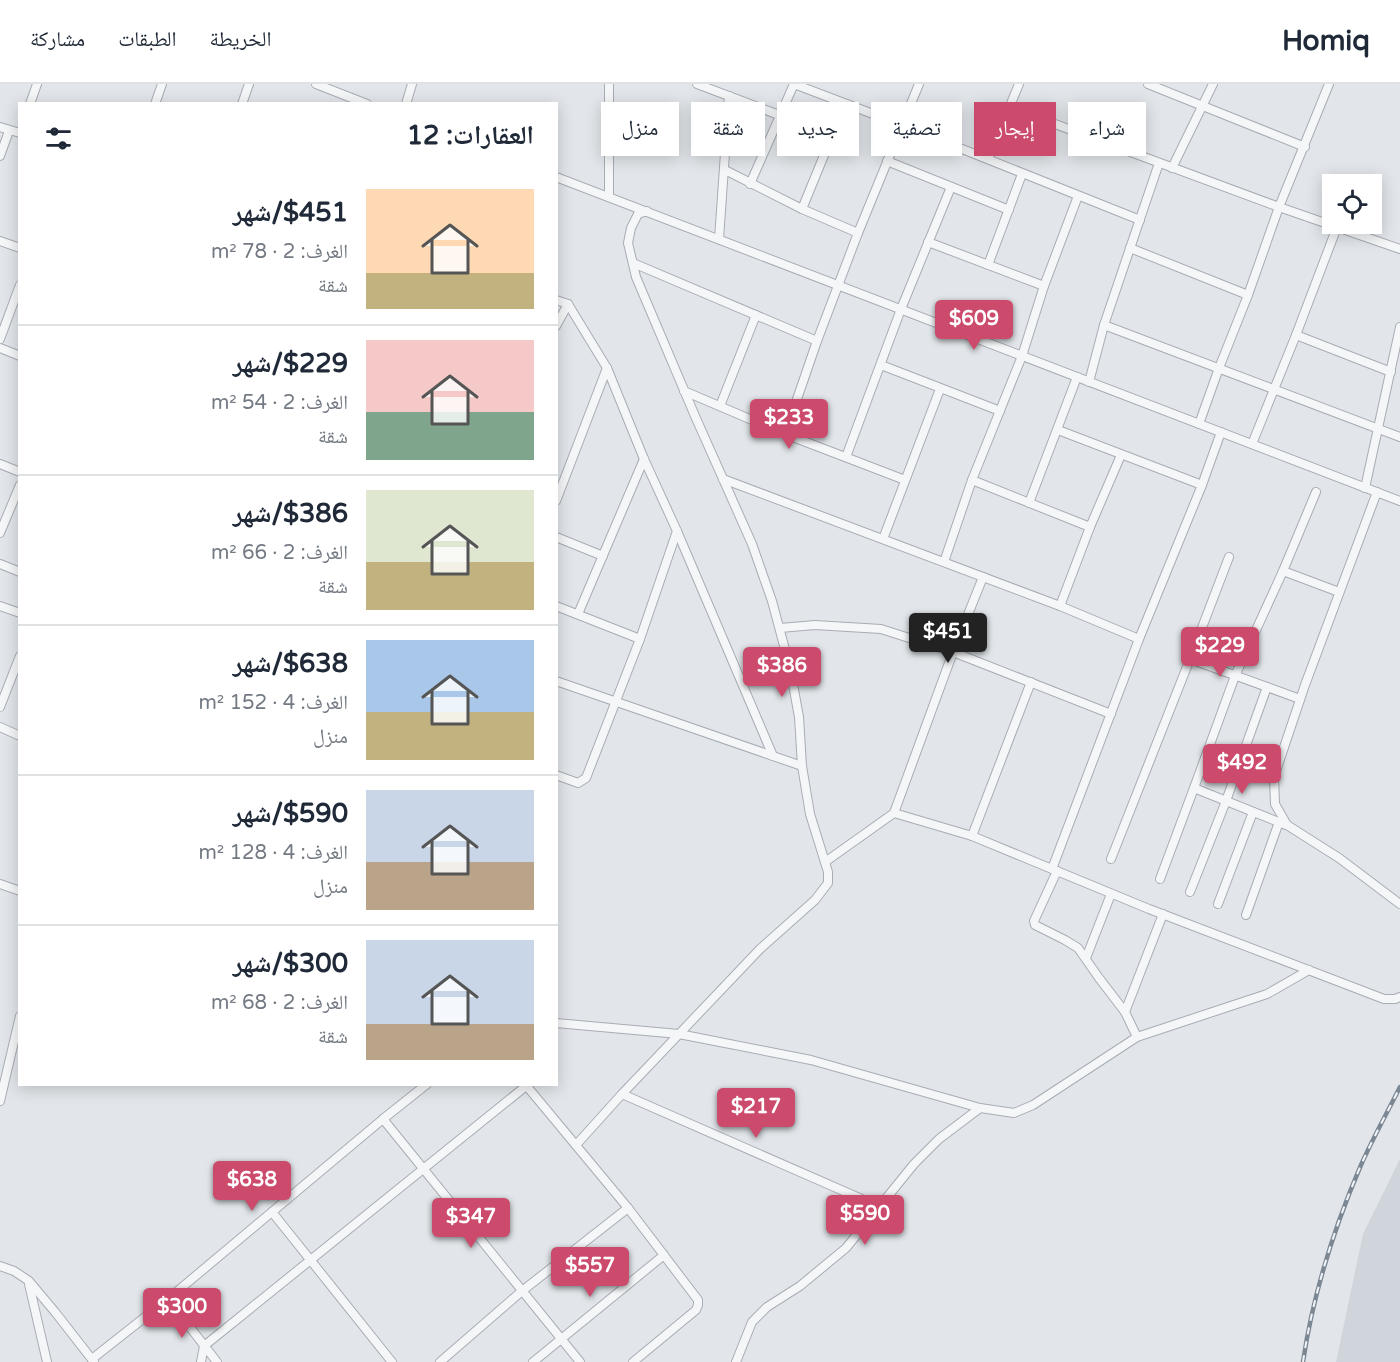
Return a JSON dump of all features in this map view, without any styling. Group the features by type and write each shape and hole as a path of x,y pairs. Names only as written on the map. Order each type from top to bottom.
{"street":[{"path":"31,102 37,84"},
{"path":"156,102 162,84"},
{"path":"243,102 249,84"},
{"path":"316,84 363,102"},
{"path":"407,102 412,84"},
{"path":"609,84 609,197"},
{"path":"697,84 777,114"},
{"path":"785,102 794,84 815,88 841,102"},
{"path":"912,102 919,84"},
{"path":"1011,102 1019,84"},
{"path":"1148,84 1305,147"},
{"path":"1172,168 1213,84"},
{"path":"1199,424 1279,207 1329,84"},
{"path":"718,239 729,96"},
{"path":"750,184 777,120"},
{"path":"1056,124 1322,222"},
{"path":"0,127 18,132"},
{"path":"0,156 9,130"},
{"path":"962,149 1140,220"},
{"path":"802,209 824,156"},
{"path":"785,434 858,233 889,156"},
{"path":"887,161 1009,210"},
{"path":"1089,382 1104,325 1160,163"},
{"path":"725,170 802,209 858,233"},
{"path":"988,265 1022,174"},
{"path":"558,178 1400,501"},
{"path":"846,457 901,309 951,187"},
{"path":"944,562 972,480 1022,356 1044,286 1078,196"},
{"path":"576,1145 760,949 815,900 828,883 828,872 810,814 802,766 799,717 790,668 772,601 755,553 636,277 628,243 631,228 638,214 647,211"},
{"path":"1252,444 1334,234"},
{"path":"1357,234 1400,249"},
{"path":"0,241 18,247"},
{"path":"928,242 1044,286"},
{"path":"1130,248 1248,295"},
{"path":"633,263 818,341"},
{"path":"0,339 18,290"},
{"path":"558,301 568,304 607,368 773,756"},
{"path":"558,322 568,304"},
{"path":"720,406 756,315"},
{"path":"1104,325 1400,437"},
{"path":"1365,488 1398,350 1400,327"},
{"path":"1296,335 1391,372"},
{"path":"0,348 18,355"},
{"path":"881,365 1000,411"},
{"path":"558,496 607,368"},
{"path":"1029,503 1077,377"},
{"path":"883,539 940,388"},
{"path":"684,391 785,434 905,480"},
{"path":"1058,430 1202,485"},
{"path":"1137,1037 1125,1012 1078,948 1035,925 1034,921 1055,870 1138,639 1202,485 1221,432"},
{"path":"1060,606 1120,455"},
{"path":"578,614 644,459"},
{"path":"0,464 18,471"},
{"path":"558,469 567,471"},
{"path":"723,478 1060,606 1138,639"},
{"path":"972,480 1090,526"},
{"path":"0,533 18,490"},
{"path":"1160,879 1235,676 1316,492"},
{"path":"1246,915 1283,823 1275,804 1274,777 1300,699 1377,492"},
{"path":"558,776 578,783 586,778 640,639 677,531"},
{"path":"558,538 603,556"},
{"path":"1111,859 1229,557"},
{"path":"0,564 18,571"},
{"path":"1283,571 1339,592"},
{"path":"825,862 894,813 982,577"},
{"path":"0,606 18,612"},
{"path":"558,607 640,639"},
{"path":"780,628 815,625 881,629 953,652 1111,714"},
{"path":"1190,659 1300,699"},
{"path":"0,707 18,661"},
{"path":"558,682 802,766"},
{"path":"972,836 1031,682"},
{"path":"1190,892 1267,687"},
{"path":"0,727 18,735"},
{"path":"1194,789 1283,823 1339,858 1400,904"},
{"path":"1218,904 1253,812"},
{"path":"894,813 972,836 1111,894 1384,999 1400,997"},
{"path":"0,884 18,890"},
{"path":"1086,958 1111,894"},
{"path":"1125,1012 1163,914"},
{"path":"558,1023 679,1034 811,1060 980,1108 1014,1113 1033,1105 1137,1037 1267,994 1309,970"},
{"path":"0,1101 4,1063 18,1022"},
{"path":"0,1266 14,1271 29,1281 93,1360 425,1086"},
{"path":"201,1362 204,1346 525,1086"},
{"path":"527,1086 628,1208 698,1300 696,1310 633,1362"},
{"path":"622,1094 880,1207"},
{"path":"735,1362 752,1322 768,1307 800,1286 846,1248 914,1164 939,1139 980,1108"},
{"path":"384,1119 580,1362"},
{"path":"440,1362 522,1291 628,1208"},
{"path":"272,1212 392,1362"},
{"path":"533,1362 664,1255"},
{"path":"29,1281 47,1362"},
{"path":"168,1299 217,1362"}],"shaded area":[{"path":"1400,1159 1400,1362 1336,1362 1363,1234"}],"railway":[{"path":"1303,1362 1312,1311 1342,1213 1366,1155 1400,1087"}]}
